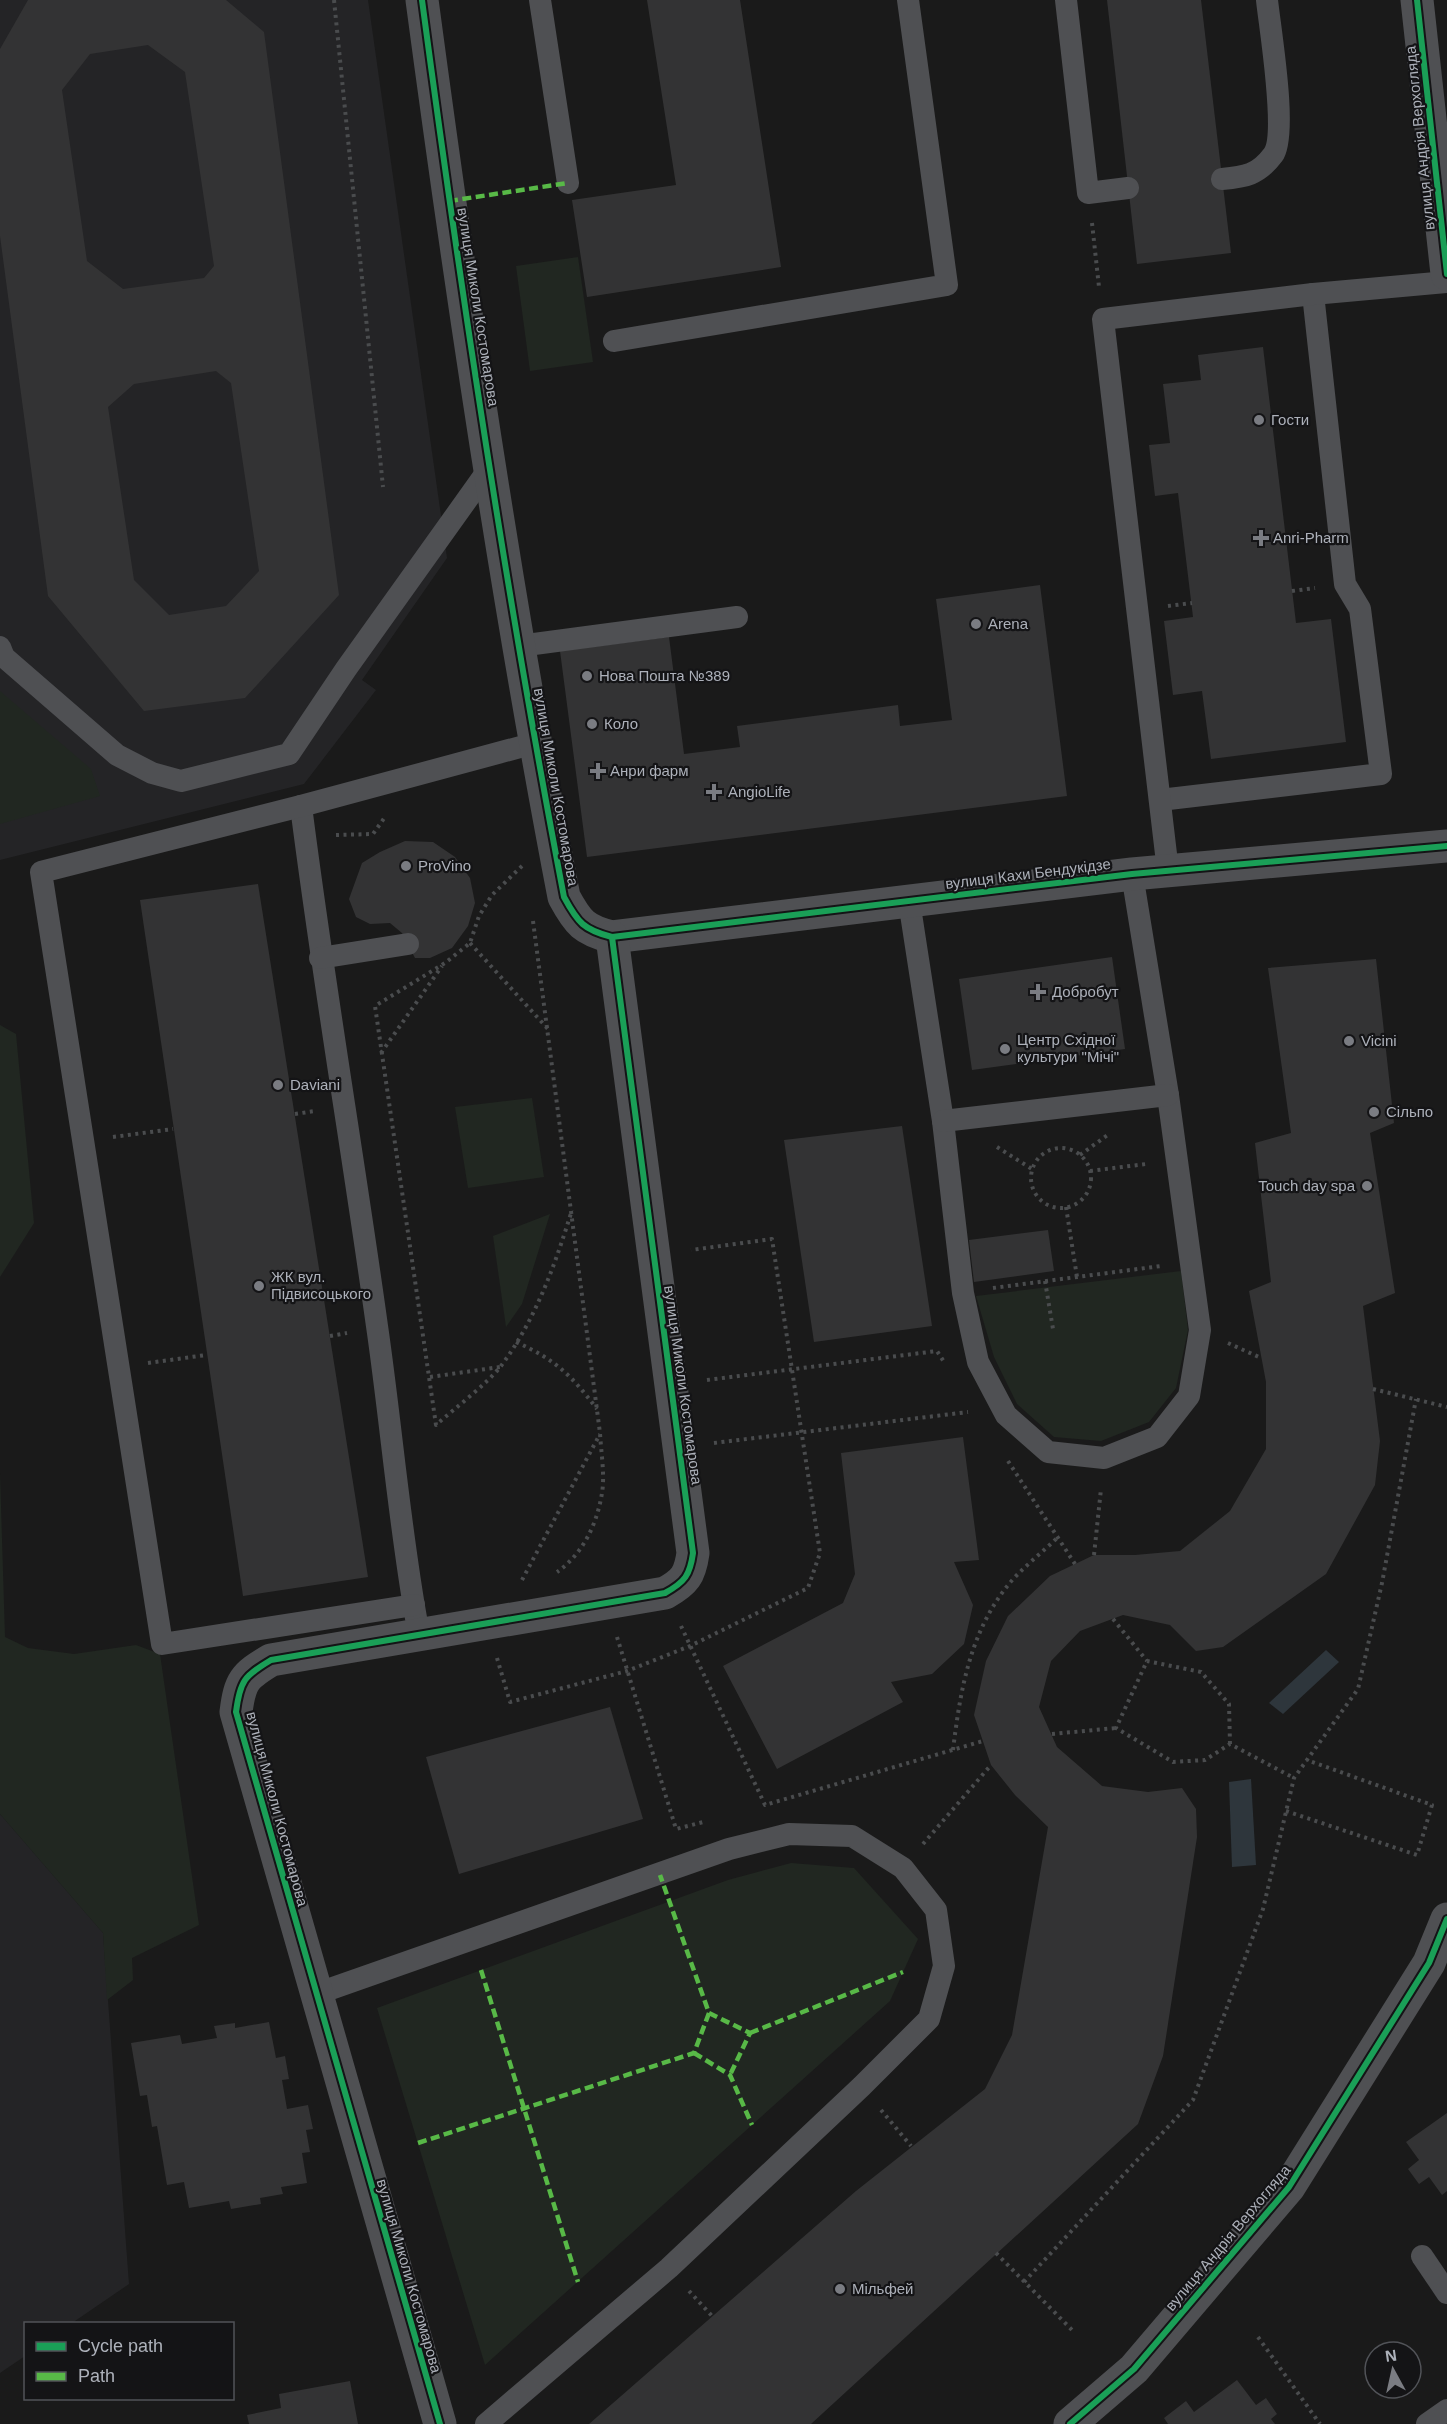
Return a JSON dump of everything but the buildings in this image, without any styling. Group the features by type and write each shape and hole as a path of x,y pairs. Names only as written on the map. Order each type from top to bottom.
{"street":[{"name":"вулиця Миколи Костомарова","path":"422,0 449,201 519,646 564,897 576,919 591,932 612,937 693,1553 691,1570 680,1585 665,1593 606,1603 416,1620 271,1660 252,1671 239,1688 236,1712 440,2424"},
{"name":"вулиця Андрія Верхогляда","path":"1416,0 1447,274"},
{"name":"вулиця Кахи Бендукідзе","path":"612,937 1132,874 1447,846"},
{"name":"вулиця Андрія Верхогляда","path":"1070,2424 1134,2369 1290,2187 1429,1963 1447,1919"}],"lane":[{"path":"540,0 568,183"},
{"path":"614,341 947,285 908,0"},
{"path":"1066,0 1088,193 1128,188"},
{"path":"1222,179 1251,176 1275,154 1280,118 1267,0"},
{"path":"1168,871 1103,319 1313,294 1447,282"},
{"path":"1160,800 1381,774 1360,609 1346,584 1313,294"},
{"path":"0,647 4,657 117,755 152,772 181,781 289,754 346,669 491,466"},
{"path":"519,646 737,618"},
{"path":"301,806 320,958 378,1328 416,1620 162,1644 40,872 301,806 535,743"},
{"path":"909,901 943,1121 963,1293 978,1362 1006,1415 1047,1452 1104,1458 1157,1437 1190,1396 1200,1330 1168,1095 1132,874"},
{"path":"320,958 408,944"},
{"path":"943,1121 1168,1095"},
{"path":"316,1994 729,1849 789,1834 852,1836 903,1868 936,1910 944,1966 929,2019 862,2086 669,2268 486,2424"},
{"path":"1422,2256 1447,2293"},
{"path":"1428,2424 1447,2410"}],"path":[{"path":"334,0 383,487"},
{"path":"1088,193 1103,319"},
{"path":"334,836 374,834 387,815"},
{"path":"526,875 525,864 492,895 479,916 470,943 445,963 375,1006 436,1425 500,1367 530,1321 554,1268 572,1210"},
{"path":"531,911 549,1029 600,1433 603,1492 589,1538 570,1563 553,1575"},
{"path":"470,943 549,1029"},
{"path":"381,1053 445,963"},
{"path":"83,1141 173,1129"},
{"path":"1053,1148 1072,1150 1086,1162 1090,1171 1091,1181 1083,1198 1066,1207 1056,1207 1046,1203 1033,1189 1032,1169 1037,1160 1053,1148"},
{"path":"1090,1171 1149,1164"},
{"path":"1066,1207 1077,1277"},
{"path":"963,1293 1191,1262"},
{"path":"1045,1281 1053,1329"},
{"path":"516,1342 545,1355 574,1379 597,1409"},
{"path":"671,1385 937,1351 950,1371"},
{"path":"118,1367 206,1355"},
{"path":"430,1377 500,1367"},
{"path":"1374,1389 1447,1407"},
{"path":"1024,2282 1193,2100 1263,1909 1294,1778 1358,1689 1382,1583 1416,1400"},
{"path":"679,1447 975,1411"},
{"path":"527,1584 519,1586 600,1433"},
{"path":"1094,1555 1104,1458"},
{"path":"1007,1460 1075,1564"},
{"path":"953,1750 960,1694 976,1637 1005,1588 1058,1537"},
{"path":"665,1593 765,1805"},
{"path":"606,1603 676,1829 710,1820"},
{"path":"1113,1619 1147,1661 1201,1672 1228,1704 1230,1744"},
{"path":"1116,1728 1147,1661"},
{"path":"1052,1734 1116,1728 1173,1762 1205,1760 1230,1744"},
{"path":"754,1808 983,1741"},
{"path":"1230,1744 1294,1778"},
{"path":"1286,1811 1417,1855 1432,1805 1307,1760"},
{"path":"903,1868 991,1765"},
{"path":"862,2086 911,2146"},
{"path":"996,2253 1072,2330"},
{"path":"1258,2337 1320,2424"}],"shaded area":[{"path":"0,0 368,0 447,558 362,680 376,690 304,784 0,860"},
{"path":"578,257 593,362 530,371 516,266"},
{"path":"0,691 91,769 100,796 0,824"},
{"path":"0,1025 16,1034 34,1223 0,1277"},
{"path":"532,1098 544,1177 468,1188 455,1107"},
{"path":"550,1214 522,1304 506,1327 493,1236"},
{"path":"1181,1271 1188,1330 1176,1388 1149,1422 1101,1441 1054,1437 1017,1404 994,1357 976,1296"},
{"path":"0,1473 5,1637 28,1648 74,1654 136,1645 160,1654 199,1925 132,1958 133,1980 107,2000 103,1933 0,1814"},
{"path":"1326,1650 1339,1662 1283,1714 1269,1703"},
{"path":"1251,1779 1256,1865 1232,1867 1229,1782"},
{"path":"0,1814 103,1933 129,2284 73,2322 24,2322 24,2357 0,2373"},
{"path":"791,1863 854,1868 918,1939 890,2001 485,2365 377,2008 728,1880"}],"marked path":[{"path":"449,201 568,183"},
{"path":"418,2143 694,2053 709,2013 660,1875"},
{"path":"481,1970 578,2282"},
{"path":"750,2033 903,1972"},
{"path":"709,2013 750,2033 730,2075"},
{"path":"694,2053 730,2075 752,2125"}],"cycle path":[{"path":"422,0 469,337 523,674 564,897 573,913 583,924 612,937 1132,874 1447,846"},
{"path":"1417,0 1447,274"},
{"path":"440,2424 236,1712 239,1693 245,1680 271,1660 665,1593 682,1581 688,1572 693,1553 612,937"},
{"path":"1070,2424 1134,2369 1289,2187 1429,1963 1447,1919"}],"place":[{"name":"Гости","path":"1259,420"},
{"name":"Anri-Pharm","path":"1261,538"},
{"name":"Arena","path":"976,624"},
{"name":"Нова Пошта №389","path":"587,676"},
{"name":"Коло","path":"592,724"},
{"name":"Анри фарм","path":"598,771"},
{"name":"AngioLife","path":"714,792"},
{"name":"ProVino","path":"406,866"},
{"name":"Добробут","path":"1038,992"},
{"name":"Vicini","path":"1349,1041"},
{"name":"Центр Східної культури \"Мічі\"","path":"1005,1049"},
{"name":"Daviani","path":"278,1085"},
{"name":"Сільпо","path":"1374,1112"},
{"name":"Touch day spa","path":"1367,1186"},
{"name":"ЖК вул. Підвисоцького","path":"259,1286"},
{"name":"Мільфей","path":"840,2289"}]}
